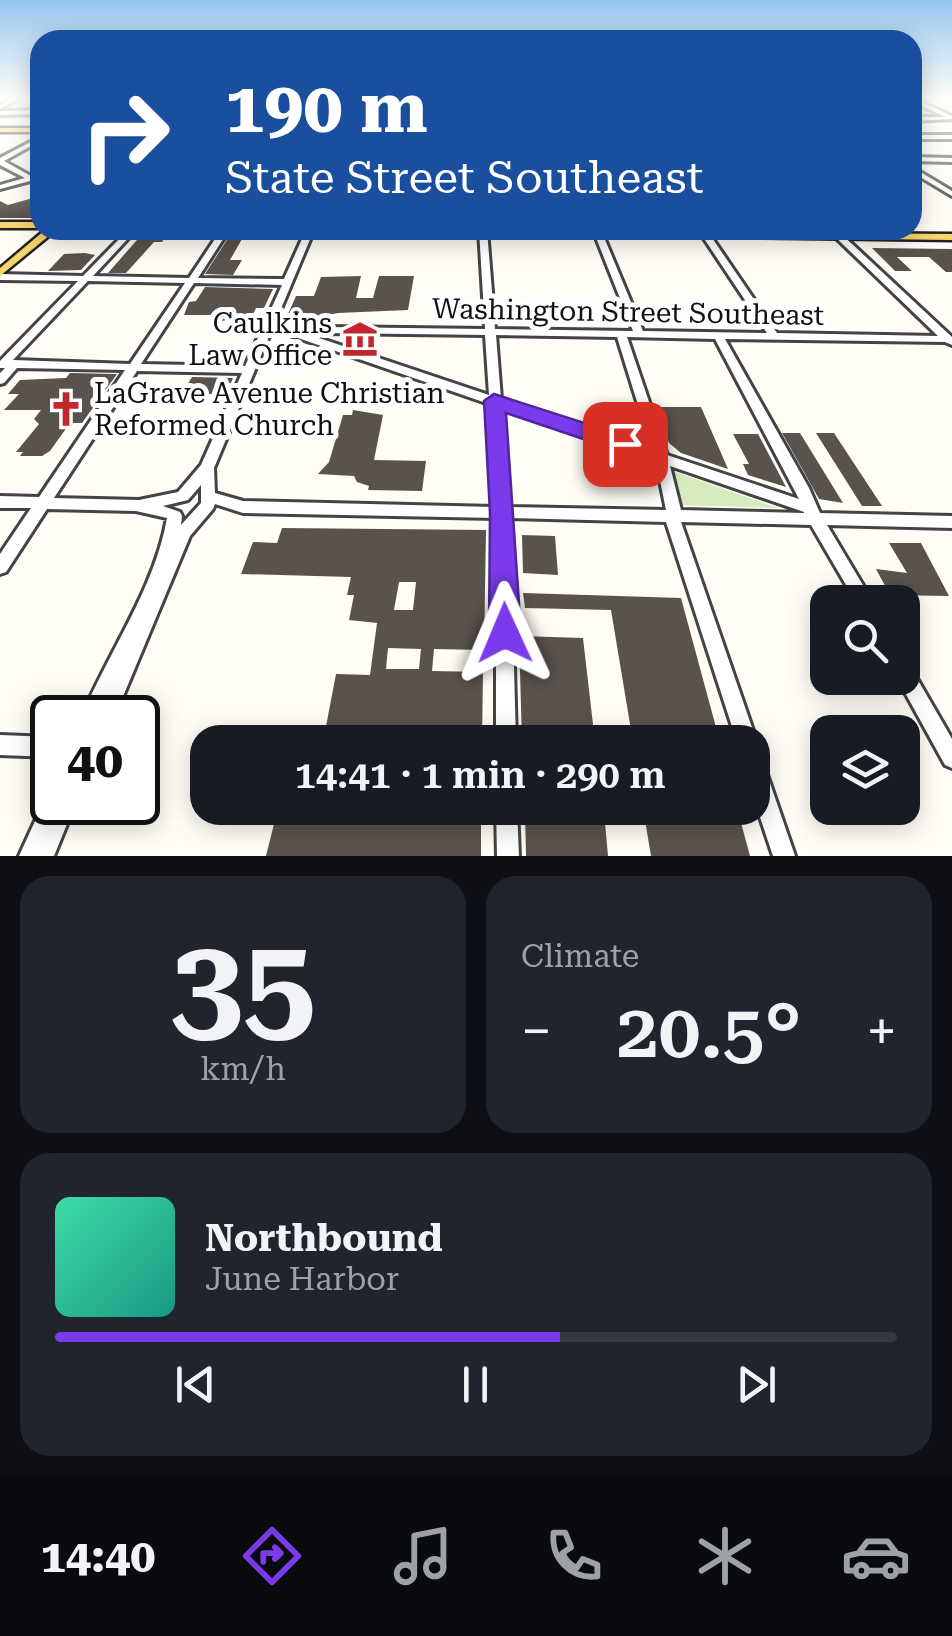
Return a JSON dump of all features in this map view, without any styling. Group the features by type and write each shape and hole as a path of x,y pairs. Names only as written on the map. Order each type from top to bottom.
{"main road":[{"path":"0,225 30,226"},
{"path":"922,236 952,237"},
{"path":"1,272 39,240"}],"street":[{"path":"0,162 30,146"},
{"path":"20,152 30,152"},
{"path":"922,160 952,160"},
{"path":"0,162 30,179"},
{"path":"922,175 952,194"},
{"path":"0,188 30,179"},
{"path":"940,186 952,186"},
{"path":"0,380 4,365 85,287 86,278 122,240"},
{"path":"0,567 218,240"},
{"path":"114,695 180,540 204,505 208,468 306,240"},
{"path":"485,240 503,513 506,725"},
{"path":"602,240 639,334"},
{"path":"709,240 774,336"},
{"path":"843,240 950,341"},
{"path":"1,272 86,278 288,282"},
{"path":"270,325 662,456 814,514"},
{"name":"Washington Street Southeast","path":"310,338 326,330 950,341"},
{"path":"622,334 662,456 674,507 672,517 741,725"},
{"path":"718,335 856,585"},
{"path":"4,365 251,370"},
{"path":"101,695 172,532 174,504 208,468"},
{"path":"0,502 136,505 195,492 204,505"},
{"path":"136,505 187,519 204,505 672,517 814,514 952,522"},
{"path":"917,695 952,758"},
{"path":"0,745 30,746"},
{"path":"770,814 784,856"},
{"path":"30,856 44,825"},
{"path":"44,856 57,825"},
{"path":"507,825 508,856"}],"green space":[{"path":"667,469 778,508 681,505"}],"building":[{"path":"30,199 30,218 0,218 0,201 8,205"},
{"path":"137,240 163,240 154,242 126,273 108,273"},
{"path":"227,240 241,240 230,260 242,260 233,275 205,274"},
{"path":"872,248 952,249 952,272 946,272 929,257 897,257 912,271 895,271"},
{"path":"64,254 95,255 81,270 48,271"},
{"path":"361,276 356,298 373,298 379,276 414,276 408,310 338,313 328,315 327,321 285,321 296,296 314,296 321,277"},
{"path":"205,287 273,289 264,308 256,308 253,314 222,321 224,315 184,315 189,302 196,301"},
{"path":"537,301 552,301 554,322 515,324 502,318 507,308 538,307"},
{"name":"LaGrave Avenue Christian Reformed Church","path":"70,373 117,374 82,423 70,423 50,451 42,456 20,456 23,452 16,452 39,424 34,419 41,410 4,410 19,394 8,394 20,380 66,378"},
{"path":"192,377 233,378 226,394 182,394"},
{"path":"656,407 701,407 728,469 681,453 669,443"},
{"path":"353,410 383,415 374,460 426,461 422,491 368,490 369,486 357,482 354,476 318,474 329,462 343,415 352,415"},
{"path":"782,433 800,433 843,503 819,499"},
{"path":"816,433 834,433 882,506 862,506"},
{"path":"733,434 758,434 786,487 748,475 743,464 749,464"},
{"path":"282,528 486,530 484,650 434,649 432,671 483,672 482,725 326,725 336,674 370,675 377,623 349,620 354,595 347,595 351,577 241,574 253,542 277,543","holes":["399,582 416,582 413,610 394,610","388,648 421,649 419,669 386,669"]},
{"path":"522,535 555,536 558,575 523,573"},
{"path":"889,543 921,543 949,596 920,596 920,585 885,585 876,569 907,573"},
{"path":"523,593 681,598 715,725 630,725 611,610 525,608"},
{"path":"519,636 583,638 593,725 522,725"},
{"path":"274,825 481,825 481,856 266,856"},
{"path":"525,825 605,825 608,856 526,856"},
{"path":"646,825 742,825 750,856 651,856"}],"place":[{"name":"Caulkins Law Office","path":"360,339"},
{"name":"LaGrave Avenue Christian Reformed Church","path":"66,409"}],"route":[{"path":"505,633 503,513 494,401 625,444"}]}
